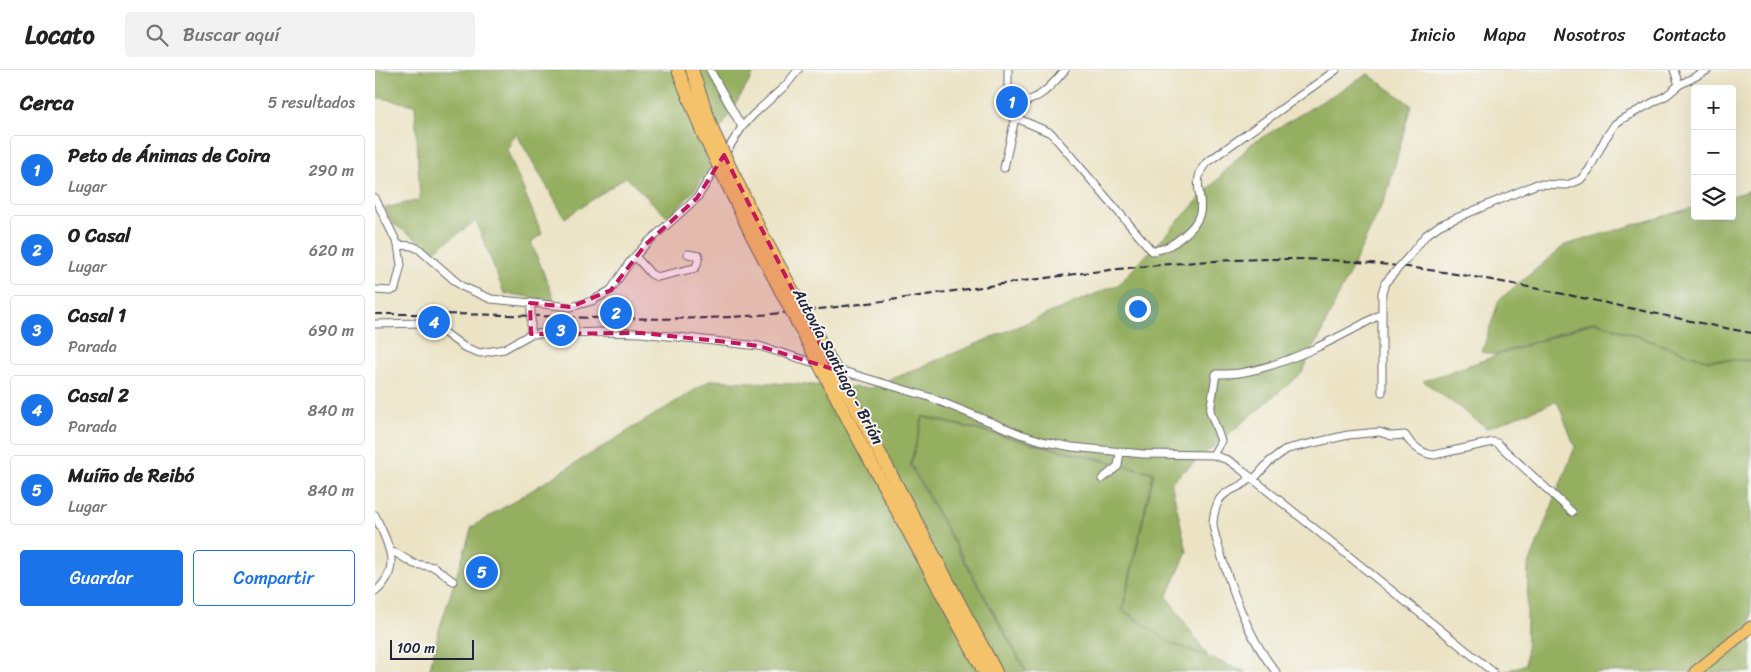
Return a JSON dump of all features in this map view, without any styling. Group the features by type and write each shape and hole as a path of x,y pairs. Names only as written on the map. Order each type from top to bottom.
{"highway":[{"name":"Autovía Santiago - Brión","path":"678,70 708,133 751,234 996,672"},
{"name":"Autovía Santiago - Brión","path":"692,70 708,133"},
{"name":"Autovía Santiago - Brión","path":"859,427 984,672"},
{"path":"965,616 976,626 1004,672"},
{"path":"1695,672 1751,627"},
{"path":"962,632 969,657 977,672"}],"street":[{"path":"710,70 743,127"},
{"path":"398,245 412,246 419,249 461,286 491,300 530,306 571,307 593,300 611,290 646,244 697,198 743,127 753,115 786,85 798,70"},
{"path":"1004,168 1015,118 1008,90 1008,70"},
{"path":"1011,105 1039,97 1050,88 1065,70"},
{"path":"1015,118 1051,132 1152,251 1168,247 1197,223 1201,210 1198,178 1206,163 1337,70"},
{"path":"1673,70 1679,85"},
{"path":"1382,392 1382,293 1385,283 1426,235 1440,225 1537,184 1567,185 1580,180 1589,170 1615,124 1679,85 1708,70"},
{"path":"375,198 398,245 401,265 395,289 390,291 375,290"},
{"path":"635,256 653,276 661,277 695,268 699,256 688,254"},
{"path":"530,306 531,334"},
{"path":"1213,455 1221,441 1210,412 1216,374 1239,373 1285,361 1359,327 1381,314"},
{"path":"375,324 425,323 434,325 463,347 480,353 504,349 531,334 592,332 641,334 759,346 929,398 996,425 1046,442 1072,447 1153,454 1213,455 1228,460 1253,478 1493,672"},
{"path":"1276,672 1252,635 1238,604 1224,565 1213,524 1214,513 1224,493 1253,478 1269,462 1287,449 1349,435 1379,432 1392,436 1405,435 1409,441 1426,454 1434,455 1493,442 1497,443 1572,512"},
{"path":"1102,479 1118,466 1120,451"},
{"path":"375,515 391,552 387,578 375,592"},
{"path":"391,552 414,564 435,567 453,581"}],"highlighted area":[{"path":"724,155 833,369 759,346 718,341 641,333 531,334 530,303 571,307 611,290 646,244 697,198"}],"green space":[{"path":"375,70 756,70 705,155 709,167 705,175 691,194 667,217 626,177 565,218 516,133 507,150 542,234 531,242 555,301 504,293 476,221 435,250 393,224 385,208 420,200 415,105 375,97"},
{"path":"1368,74 1411,105 1387,194 1302,373 1171,482 1187,552 1167,597 1208,656 1171,643 1123,610 1154,472 923,416 910,465 1026,672 429,672 439,630 472,527 711,380 871,388 1119,284 1251,144"},
{"path":"1751,190 1751,360 1706,360 1595,321 1495,355 1482,352 1499,300 1565,245 1691,208 1691,220 1736,220 1736,195"},
{"path":"1595,322 1706,360 1751,361 1751,672 1504,672 1526,664 1528,567 1575,447 1557,401 1487,428 1423,381"},
{"path":"923,417 1153,473 1122,610 1171,643 1246,672 1027,672 911,464"}],"railway":[{"path":"375,314 639,319 706,318 772,314 836,307 1027,280 1155,265 1284,259 1402,266 1461,275 1519,285 1751,333"}],"place":[{"name":"Peto de Ánimas de Coira","path":"1012,102"},
{"name":"O Casal","path":"616,313"},
{"name":"Casal 2","path":"434,322"},
{"name":"Casal 1","path":"561,330"},
{"name":"Muíño de Reibó","path":"482,572"}]}
